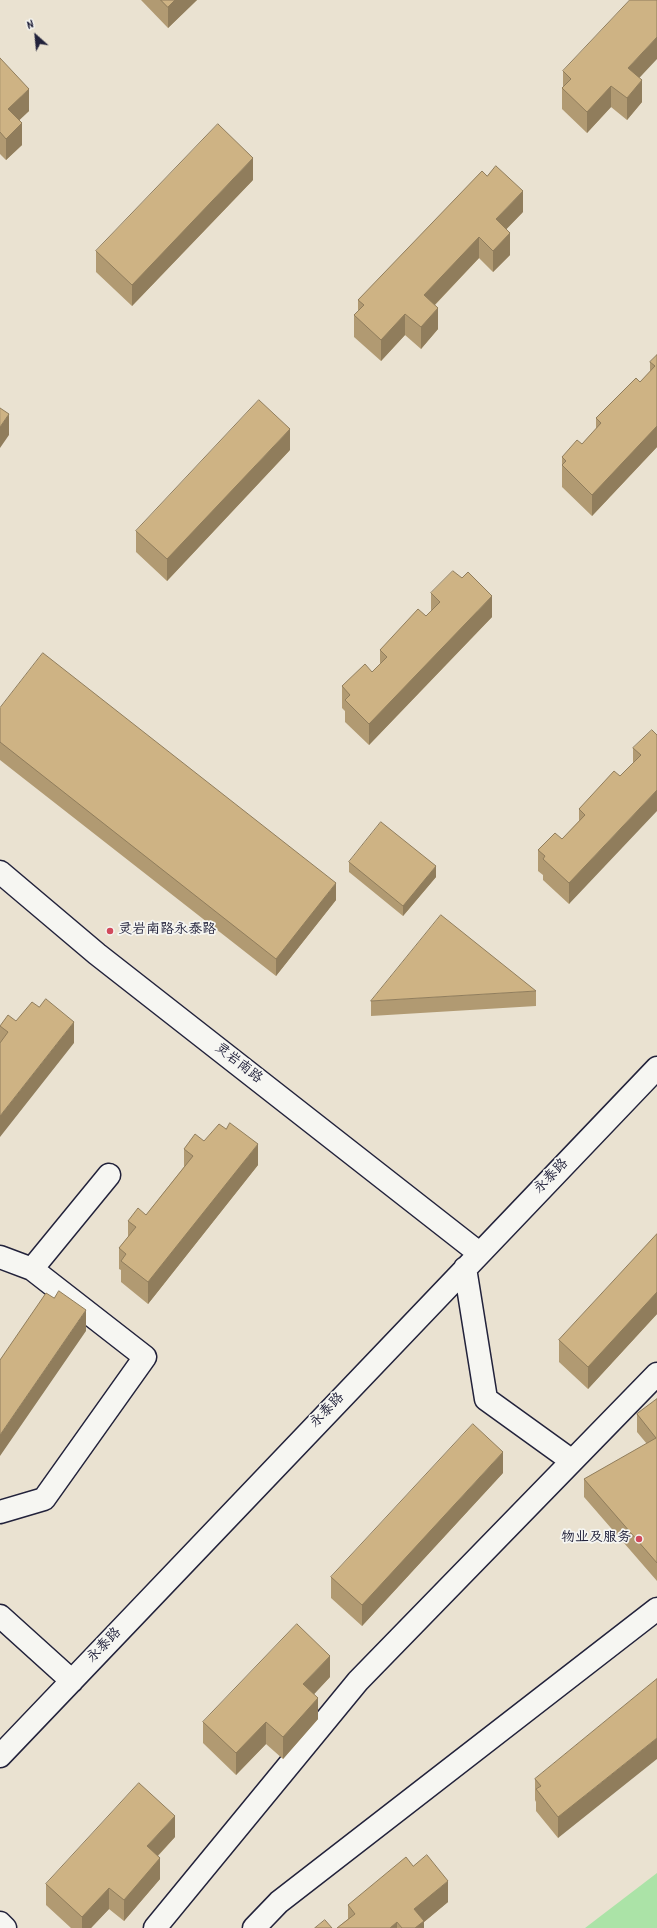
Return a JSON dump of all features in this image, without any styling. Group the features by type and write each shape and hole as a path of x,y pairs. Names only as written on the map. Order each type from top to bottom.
{"street":[{"name":"灵岩南路","path":"0,872 97,954 472,1261"},
{"name":"永泰路","path":"0,1756 657,1068"},
{"path":"32,1269 109,1176"},
{"path":"0,1257 32,1269 145,1357 44,1499 0,1512"},
{"path":"472,1261 486,1399 572,1461"},
{"path":"155,1928 358,1681 657,1374"},
{"path":"254,1928 279,1902 657,1608"},
{"path":"0,1616 72,1681"},
{"path":"0,1923 5,1928"}],"green space":[{"path":"657,1873 657,1928 585,1928"}],"building":[{"path":"161,0 175,0 168,7"},
{"path":"630,0 657,0 657,37 628,68 642,80 627,98 611,86 587,112 562,88 571,79 563,71"},
{"path":"0,58 29,89 8,109 22,123 6,139 0,132"},
{"path":"218,124 253,158 132,285 96,251"},
{"path":"496,166 523,191 496,219 510,233 493,251 479,237 424,295 438,308 421,327 405,314 381,340 354,315 364,305 358,300 482,171 487,176"},
{"path":"657,355 657,426 592,495 562,465 566,461 562,457 577,440 582,444 601,423 596,418 636,378 640,382 655,366 650,362"},
{"path":"259,400 290,429 167,559 136,531"},
{"path":"0,408 9,414 0,427"},
{"path":"453,571 462,578 468,572 492,596 369,724 345,700 350,695 342,686 365,664 372,672 387,657 380,650 418,609 426,616 440,602 431,593"},
{"path":"43,653 336,883 276,959 0,742 0,708"},
{"path":"652,730 657,735 657,790 569,883 543,859 545,856 538,850 555,833 562,839 585,815 579,809 614,771 620,776 641,755 633,748"},
{"path":"381,822 436,866 403,906 349,862"},
{"path":"441,915 536,991 371,1001"},
{"path":"46,999 74,1022 0,1116 0,1043 8,1032 0,1026 8,1015 16,1021 32,1002 39,1007"},
{"path":"230,1123 258,1144 148,1282 121,1261 126,1254 119,1248 136,1227 128,1221 138,1208 146,1215 193,1156 184,1149 195,1134 204,1141 219,1124 226,1129"},
{"path":"657,1234 657,1292 588,1367 559,1340"},
{"path":"59,1291 86,1310 0,1435 0,1360 46,1293 54,1298"},
{"name":"物业及服务","path":"657,1399 657,1563 584,1479 656,1438 637,1414"},
{"path":"473,1424 503,1452 362,1605 331,1577"},
{"path":"297,1624 330,1656 303,1684 318,1698 283,1737 266,1722 236,1753 203,1722"},
{"path":"657,1679 657,1738 558,1817 536,1789 541,1786 535,1779"},
{"path":"139,1783 175,1816 147,1846 160,1858 124,1900 109,1888 82,1917 46,1884"},
{"path":"427,1855 448,1881 414,1909 424,1921 415,1928 402,1928 397,1922 390,1928 337,1928 355,1914 348,1905 406,1857 413,1866"},
{"path":"325,1920 332,1928 315,1928"}],"place":[{"name":"灵岩南路永泰路","path":"110,931"},
{"name":"物业及服务","path":"639,1539"}]}
